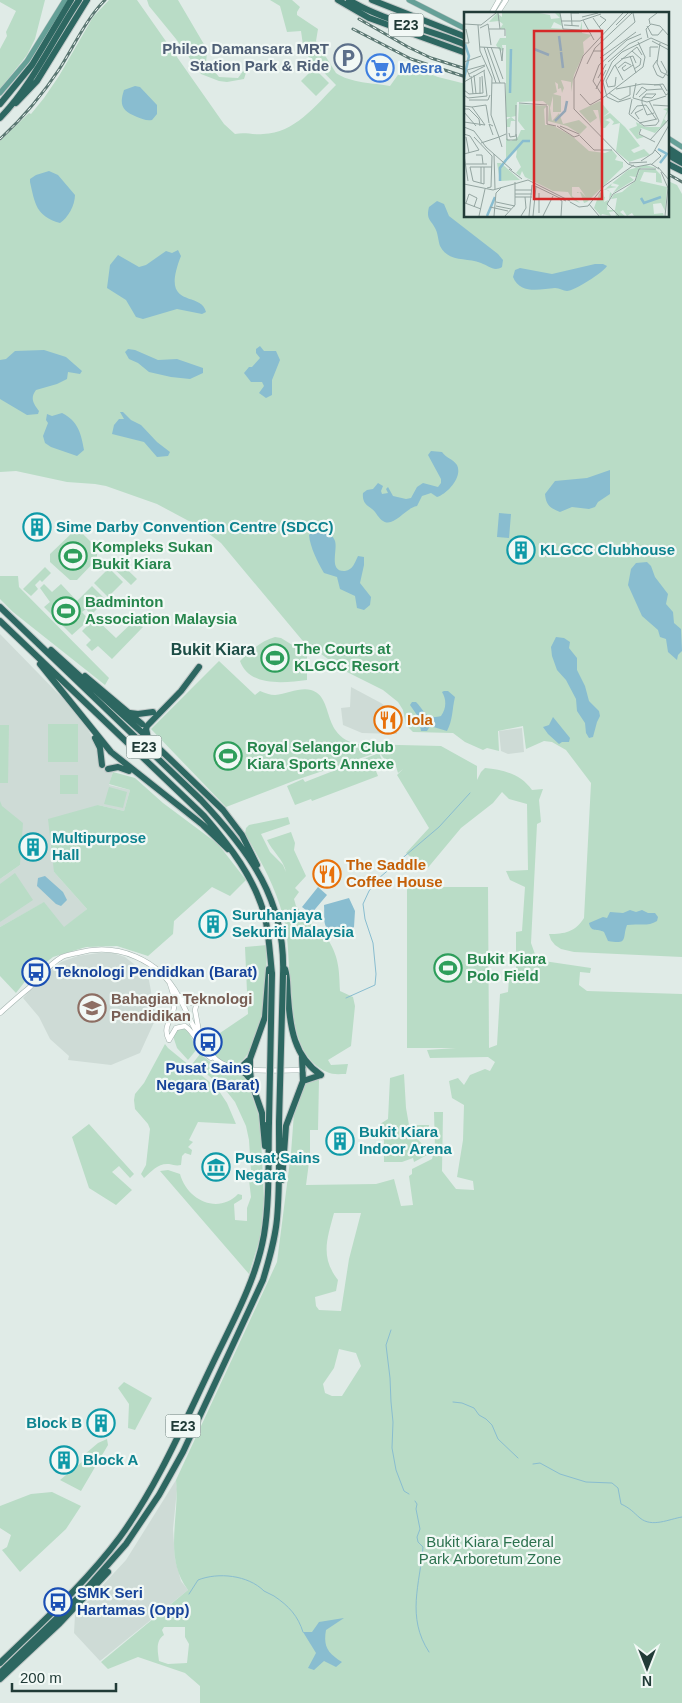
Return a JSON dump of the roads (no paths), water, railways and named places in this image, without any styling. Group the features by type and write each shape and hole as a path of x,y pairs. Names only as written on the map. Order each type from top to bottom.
{"highway":[{"path":"9,108 60,25 71,0"},
{"path":"0,104 20,81 79,0"},
{"path":"0,118 24,96 36,81 87,0"},
{"name":"E23","path":"338,0 369,18 464,52"},
{"name":"E23","path":"349,0 381,16 464,44"},
{"path":"372,0 464,35"},
{"path":"670,146 676,153"},
{"path":"670,149 682,157"},
{"path":"670,156 682,163"},
{"name":"E23","path":"0,607 201,800 228,829 258,870 268,890 275,909 284,964 279,1122 279,1194 277,1222 263,1280 184,1452 159,1495 126,1544 81,1596 0,1673"},
{"name":"E23","path":"0,621 204,816 224,838 245,870 260,902 269,940 272,974 267,1199 264,1235 254,1274 148,1495 105,1557 46,1619 0,1661"},
{"path":"24,630 61,659 224,810 245,840 256,860 258,870"},
{"path":"22,642 111,752 203,826 236,858"},
{"path":"61,659 73,666 142,724"},
{"path":"149,739 146,729 148,726 181,691 199,667"},
{"path":"129,713 153,712"},
{"path":"91,728 100,748 105,767 121,768 137,774"},
{"path":"267,1199 262,1113 251,1081 250,1059 261,1031 266,1008 269,940"},
{"path":"279,1194 283,1173 286,1126 303,1081 304,1070 302,1057 290,1021 284,964"},
{"path":"302,1057 314,1070 321,1074 303,1081"},
{"path":"250,1059 239,1068 251,1081"},
{"path":"0,1680 100,1582 121,1556 126,1544"}],"main road":[{"path":"0,93 27,61 65,0"},
{"path":"409,0 464,28"},
{"path":"670,139 682,147"}],"street":[{"path":"492,12 499,0"},
{"path":"498,12 506,0"},
{"path":"0,1013 62,957 89,950 119,950 136,956 151,964 184,999 194,1002"},
{"path":"169,982 174,994 173,1012 166,1028 169,1040 176,1028 185,1026 191,1030 206,1054 227,1066 250,1069 304,1070"},
{"path":"174,987 198,1034 209,1052 217,1060"},
{"path":"183,1004 194,1002"},
{"path":"194,1002 198,1034"}],"water":[{"path":"135,86 140,87 157,105 157,114 152,120 144,120 132,115 123,107 124,90"},
{"path":"49,171 58,175 75,195 70,211 60,223 41,213 33,197 30,179"},
{"path":"437,201 444,204 449,216 498,254 503,260 502,267 494,269 475,261 458,259 444,251 440,246 436,230 428,217 429,207"},
{"path":"178,250 181,256 175,285 178,292 203,306 206,312 202,314 177,309 143,319 136,317 126,300 107,288 110,265 118,255 139,267 146,265 166,251 172,253"},
{"path":"595,264 607,266 588,281 567,291 558,288 526,289 516,283 513,277 515,270 520,268 552,274"},
{"path":"260,346 264,351 276,351 280,360 272,380 272,395 266,398 259,393 264,386 262,382 251,382 244,373 260,358 256,353 256,349"},
{"path":"128,349 158,360 177,359 203,368 203,373 190,379 149,372 138,363 129,359 125,352"},
{"path":"44,350 66,357 82,371 80,374 68,372 67,379 36,390 33,398 39,411 38,414 27,415 0,399 0,360 6,359 15,351"},
{"path":"120,412 123,412 131,420 141,425 157,442 170,452 168,456 157,457 144,442 112,434 114,425 119,419 124,419"},
{"path":"62,413 72,420 80,433 84,450 77,456 45,443 43,436 48,423 46,420 47,414 52,416"},
{"path":"431,451 442,452 454,461 458,470 456,480 449,489 437,497 431,493 422,496 417,506 395,520 387,522 382,520 365,503 363,493 373,489 378,483 383,486 382,494 388,493 386,489 388,487 393,496 406,499 411,498 417,487 423,483 438,487 441,479 428,455"},
{"path":"610,470 610,494 598,502 595,507 589,509 572,507 560,512 551,507 546,501 545,494 555,481 587,478"},
{"path":"499,513 511,514 509,538 497,537"},
{"path":"321,528 331,535 335,541 335,564 337,568 345,571 350,569 358,556 364,557 360,583 371,597 370,605 364,610 357,608 355,596 340,589 337,577 324,573 319,565 309,535 315,529"},
{"path":"647,562 651,566 655,577 668,594 666,604 673,612 674,623 681,629 682,651 678,655 677,660 668,652 666,639 660,637 658,630 642,616 628,585 631,569 636,563"},
{"path":"556,637 564,638 570,642 569,648 577,658 577,670 585,686 589,701 599,711 600,716 593,737 589,738 586,733 585,723 577,711 576,699 566,680 557,670 551,647"},
{"path":"448,691 455,697 447,731 430,726 427,731 421,731 419,718 410,705 412,702 416,702 428,716 441,716 445,704 442,692"},
{"path":"553,717 570,738 569,742 559,744 543,727 549,725"},
{"path":"45,876 63,892 67,900 61,906 56,904 37,886 38,878"},
{"path":"318,887 327,895 311,914 302,907"},
{"path":"349,898 355,911 354,927 336,936 326,927 324,905"},
{"path":"630,910 655,913 658,917 657,921 654,923 627,925 624,939 619,942 608,941 604,932 593,929 590,926 589,923 603,917 607,918 610,912 623,913"},
{"path":"344,1618 326,1630 325,1636 328,1649 333,1656 342,1662 336,1667 324,1661 314,1670 308,1668 316,1653 303,1632 312,1632 319,1622"}],"waterway":[{"path":"346,998 375,985 376,974 373,943 365,919 363,904 369,891 379,878 439,827 470,793"},
{"path":"391,1330 386,1345 393,1422 392,1448 396,1470 404,1491 409,1494"},
{"path":"453,1402 462,1403 474,1408 479,1415 492,1425 498,1439 518,1458"},
{"path":"533,1464 540,1463 560,1474 586,1482 612,1483 618,1488 621,1504 645,1521 655,1523 682,1517"},
{"path":"415,1501 420,1529 417,1537 418,1542 423,1547 416,1613 422,1639 429,1652"},
{"path":"189,1594 198,1580 215,1576 241,1578 250,1581 284,1604 296,1616 303,1632"}],"railway":[{"path":"0,139 25,114 47,87 86,24 105,0"},
{"path":"359,19 431,58 464,68"},
{"path":"353,29 411,59 464,76"},
{"path":"670,175 682,182"}],"place":[{"name":"Phileo Damansara MRT Station Park & Ride","path":"348,58"},
{"name":"Mesra","path":"380,68"},
{"name":"Sime Darby Convention Centre (SDCC)","path":"37,527"},
{"name":"KLGCC Clubhouse","path":"521,550"},
{"name":"Kompleks Sukan Bukit Kiara","path":"73,556"},
{"name":"Badminton Association Malaysia","path":"66,611"},
{"name":"The Courts at KLGCC Resort","path":"275,658"},
{"name":"Iola","path":"388,720"},
{"name":"Royal Selangor Club Kiara Sports Annexe","path":"228,756"},
{"name":"Multipurpose Hall","path":"33,847"},
{"name":"The Saddle Coffee House","path":"327,874"},
{"name":"Suruhanjaya Sekuriti Malaysia","path":"213,924"},
{"name":"Bukit Kiara Polo Field","path":"448,968"},
{"name":"Teknologi Pendidkan (Barat)","path":"36,972"},
{"name":"Bahagian Teknologi Pendidikan","path":"92,1008"},
{"name":"Pusat Sains Negara (Barat)","path":"208,1042"},
{"name":"Bukit Kiara Indoor Arena","path":"340,1141"},
{"name":"Pusat Sains Negara","path":"216,1167"},
{"name":"Block B","path":"101,1423"},
{"name":"Block A","path":"64,1460"},
{"name":"SMK Seri Hartamas (Opp)","path":"58,1602"}],"district":[{"name":"Bukit Kiara","path":"213,649"}],"park label":[{"name":"Bukit Kiara Federal Park Arboretum Zone","path":"490,1550"}]}
